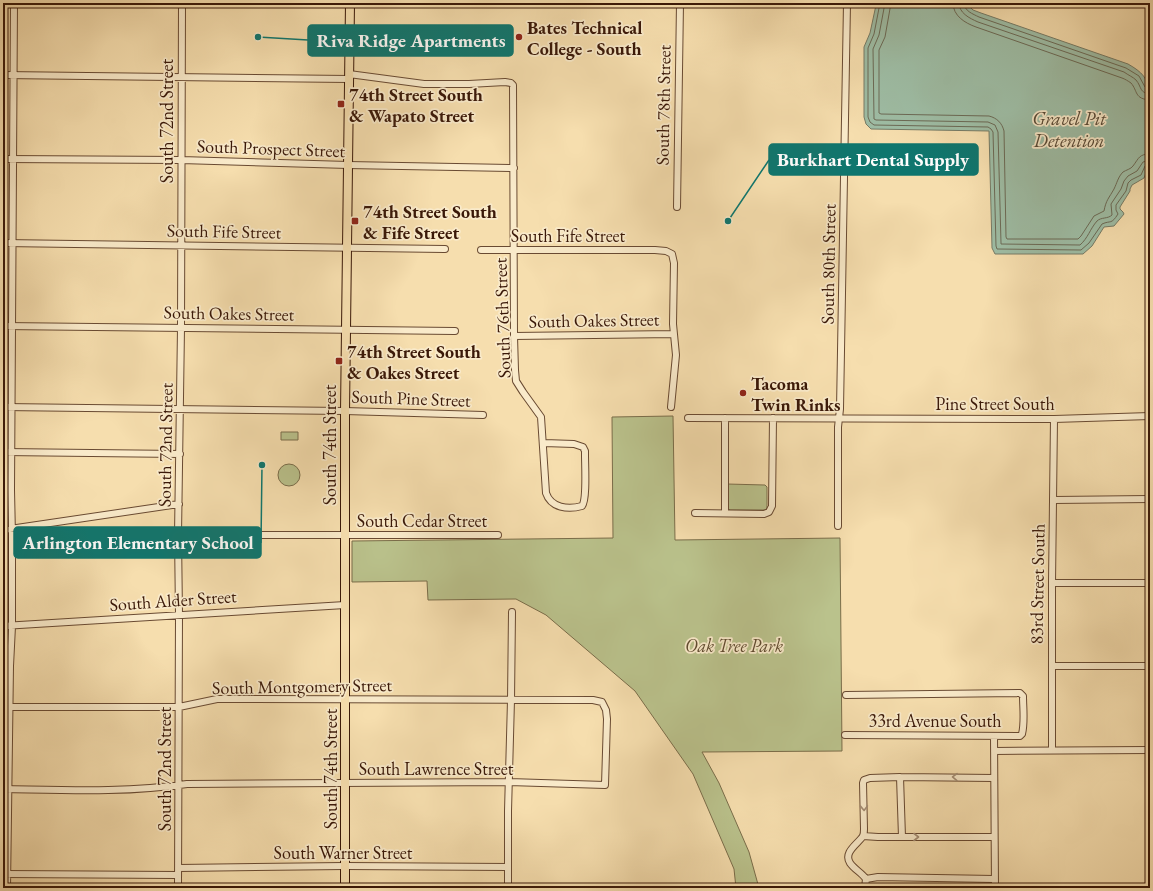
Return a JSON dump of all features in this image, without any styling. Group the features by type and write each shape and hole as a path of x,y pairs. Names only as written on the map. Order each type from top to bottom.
{"main road":[{"name":"South 74th Street","path":"346,888 345,411 350,3"}],"street":[{"path":"8,888 5,874 6,707 12,626 11,407 14,3"},
{"name":"South 72nd Street","path":"178,888 178,535 181,328 182,3"},
{"path":"680,4 730,3"},
{"path":"794,3 847,3"},
{"name":"South 80th Street","path":"838,526 838,427 840,409 847,3"},
{"name":"South 78th Street","path":"677,207 680,4"},
{"path":"3,75 181,78 349,77"},
{"name":"South 76th Street","path":"349,77 424,84 511,82 514,88 514,336 516,381 541,417 544,443 546,493 548,498 555,505 560,507 579,507 583,505 585,456 583,447 574,444 544,443"},
{"name":"South Prospect Street","path":"3,159 181,160 514,168"},
{"name":"South Fife Street","path":"3,243 445,249"},
{"name":"South Fife Street","path":"480,250 655,250 669,252 673,256 674,334"},
{"name":"South Oakes Street","path":"3,326 454,331"},
{"path":"671,407 676,355 674,334"},
{"name":"South Oakes Street","path":"514,336 674,334"},
{"name":"South Pine Street","path":"3,407 345,411 483,415"},
{"name":"Pine Street South","path":"839,419 1054,419 1150,416"},
{"path":"688,418 839,419"},
{"path":"725,418 725,513"},
{"path":"695,513 764,514 769,512 772,506 773,418"},
{"name":"83rd Street South","path":"1052,750 1054,419"},
{"path":"3,452 180,454"},
{"path":"1054,500 1150,499"},
{"path":"3,530 179,504"},
{"name":"South Cedar Street","path":"178,535 498,535"},
{"path":"1052,583 1150,583"},
{"name":"South Alder Street","path":"3,626 345,605"},
{"path":"508,888 512,612"},
{"path":"1052,666 1150,666"},
{"name":"33rd Avenue South","path":"845,735 1020,736 1023,732 1023,696 1020,693 846,695"},
{"name":"South Montgomery Street","path":"6,707 179,707 217,699 593,700 602,702 606,710 605,785"},
{"path":"994,736 995,888"},
{"name":"33rd Avenue South","path":"994,751 1150,750"},
{"path":"865,888 866,879 864,875 850,863 848,856 863,836 864,780 870,778 900,777 994,778"},
{"path":"900,777 902,837"},
{"name":"South Lawrence Street","path":"6,789 123,790 187,784 509,782 605,785"},
{"path":"863,836 994,837"},
{"name":"South Warner Street","path":"5,874 178,872 346,866 508,867"},
{"path":"866,879 994,879"}],"green space":[{"name":"Oak Tree Park","path":"673,416 675,540 840,538 842,751 702,752 719,783 749,852 759,888 736,888 734,869 693,774 635,691 546,615 516,599 428,600 427,581 352,582 352,541 613,538 612,417"},
{"path":"281,432 298,432 298,440 281,440"},
{"path":"289,464 297,467 300,475 297,483 289,486 281,483 278,475 281,467"},
{"path":"727,484 765,485 767,487 767,508 765,510 730,510 728,508"}],"water":[{"name":"Gravel Pit Detention","path":"876,3 966,3 973,10 1128,64 1141,73 1148,84 1150,94 1150,157 1144,178 1132,185 1120,207 1124,214 1114,226 1104,227 1092,246 1083,254 995,254 992,248 989,131 871,129 866,124 864,117 864,47 870,33"}],"place":[{"name":"Riva Ridge Apartments","path":"258,37"},
{"name":"Bates Technical College - South","path":"519,37"},
{"name":"74th Street South & Wapato Street","path":"341,104"},
{"name":"74th Street South & Fife Street","path":"355,221"},
{"name":"Burkhart Dental Supply","path":"728,221"},
{"name":"74th Street South & Oakes Street","path":"339,361"},
{"name":"Tacoma Twin Rinks","path":"743,393"},
{"name":"Arlington Elementary School","path":"262,465"}]}
